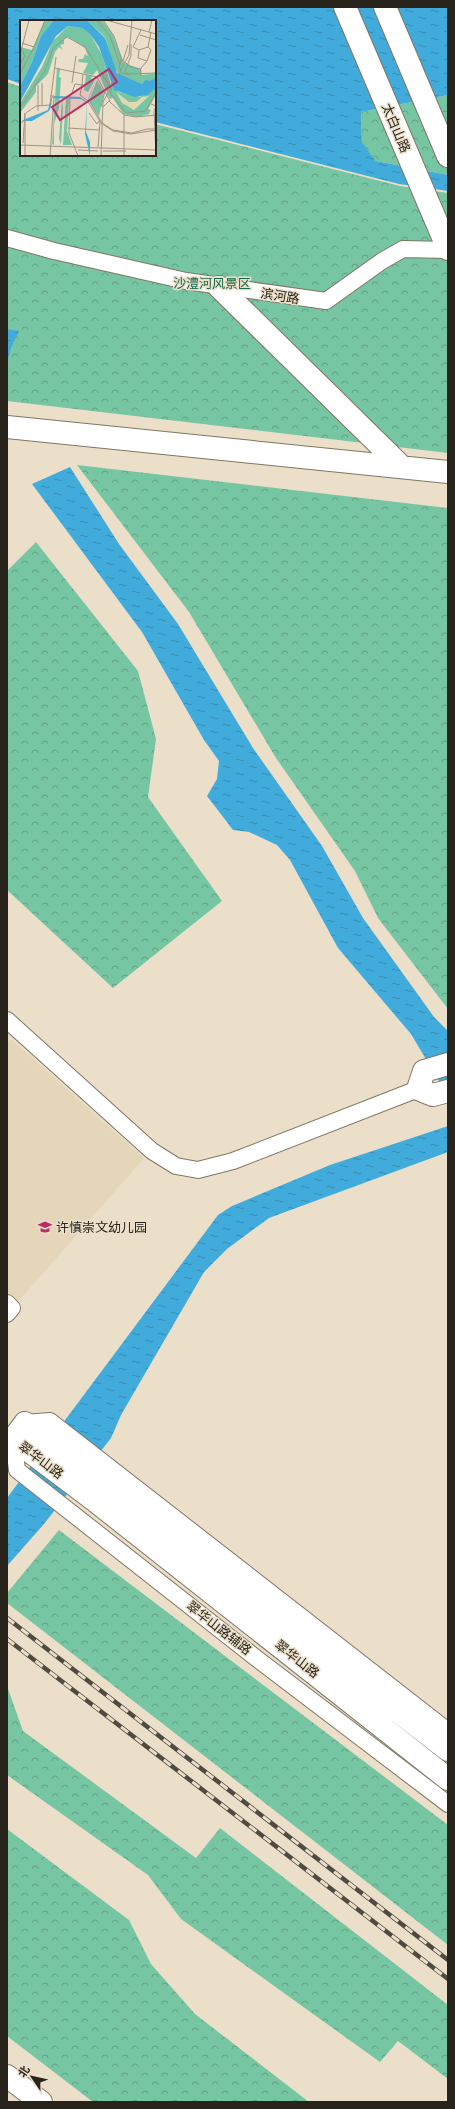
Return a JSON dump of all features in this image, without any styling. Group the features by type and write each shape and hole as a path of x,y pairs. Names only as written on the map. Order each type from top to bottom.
{"main road":[{"name":"太白山路","path":"345,7 448,249"},
{"path":"385,7 448,156"},
{"path":"219,286 401,466"},
{"path":"7,427 448,472"},
{"path":"431,1086 448,1064"},
{"name":"翠华山路","path":"32,1434 107,1486 448,1750"},
{"name":"翠华山路","path":"107,1486 448,1779"},
{"path":"7,2076 41,2102"}],"street":[{"name":"滨河路","path":"7,238 54,251 219,286 326,301 382,261 403,249 448,249"},
{"path":"7,1020 152,1151 176,1166 198,1170 233,1161 431,1086"},
{"path":"7,1303 12,1308 7,1314"},
{"path":"32,1434 107,1486 448,1731"},
{"name":"翠华山路辅路","path":"32,1434 17,1470 256,1658 448,1804"}],"shaded area":[{"name":"许慎崇文幼儿园","path":"11,1039 144,1158 16,1304 7,1295 7,1044"}],"green space":[{"name":"沙澧河风景区","path":"7,82 20,87 20,156 156,156 156,124 400,186 448,193 448,453 7,401"},
{"path":"448,95 448,175 376,161 362,142 361,112"},
{"path":"77,465 448,508 448,1009 378,918 355,871 276,758 189,612"},
{"path":"36,542 138,671 156,739 148,797 222,901 113,988 7,890 7,571"},
{"path":"59,1530 448,1825 448,1945 7,1603 7,1593"},
{"path":"7,1686 23,1731 196,1858 220,1828 448,2005 448,2079 398,2041 380,2062 181,1919 148,1875 7,1775"},
{"path":"7,1829 129,1920 151,1964 195,2014 309,2102 93,2102 7,2036"}],"water":[{"path":"7,7 448,7 448,95 361,112 362,142 376,161 448,175 448,191 399,184 156,122 156,20 20,20 20,84 7,79"},
{"path":"7,329 19,331 11,348 7,362"},
{"path":"70,467 119,544 178,624 253,748 322,846 363,918 434,1017 448,1031 448,1096 411,1034 338,948 290,860 277,845 249,832 233,830 207,796 217,779 219,761 204,740 142,632 32,484"},
{"path":"448,1126 448,1152 269,1218 227,1249 204,1272 121,1415 111,1438 44,1524 7,1566 7,1498 218,1215 232,1206 330,1165"}],"railway":[{"path":"7,1618 448,1960"},
{"path":"7,1639 448,1979"}],"place":[{"name":"许慎崇文幼儿园","path":"45,1227"}]}
